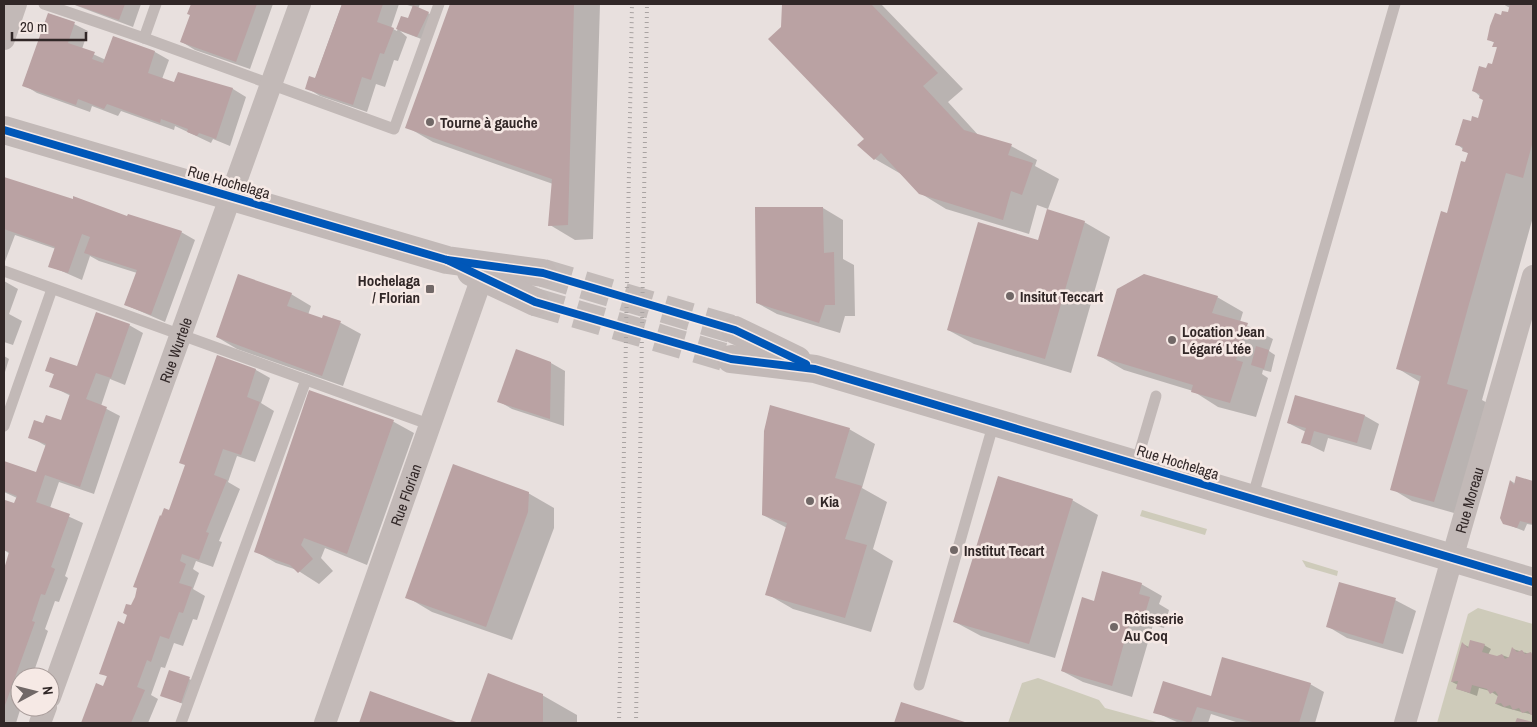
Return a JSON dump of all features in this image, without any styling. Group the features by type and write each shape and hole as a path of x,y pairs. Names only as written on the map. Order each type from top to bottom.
{"street":[{"path":"4,38 16,4"},
{"name":"Rue Wurtele","path":"60,668 300,4"},
{"name":"Rue Hochelaga","path":"4,130 484,271 543,273"},
{"name":"Rue Hochelaga","path":"484,271 535,302"},
{"name":"Rue Florian","path":"324,723 484,271"},
{"name":"Rue Moreau","path":"1404,723 1533,276"},
{"name":"Rue Hochelaga","path":"735,330 814,369"},
{"name":"Rue Hochelaga","path":"731,359 814,369 1533,582"}],"lane":[{"path":"44,4 144,38 271,86 394,129 439,4"},
{"path":"144,38 156,4"},
{"path":"1252,499 1395,4"},
{"path":"4,271 431,425"},
{"path":"4,426 52,289"},
{"path":"181,723 306,380"},
{"path":"1136,464 1156,396"},
{"path":"920,685 994,422"}],"shaded area":[{"path":"1142,510 1207,529 1205,535 1140,516"},
{"path":"1302,560 1338,571 1337,576 1306,567"},
{"path":"1478,608 1533,624 1533,723 1437,723 1468,614"},
{"path":"1038,678 1099,700 1105,708 1160,723 1008,723 1022,683"}],"building":[{"path":"73,4 125,4 119,20"},
{"path":"191,4 257,4 236,62 180,42 190,15 187,14"},
{"path":"342,4 383,4 377,22 394,28 384,54 380,53 371,80 362,77 353,105 305,89 309,76 315,78"},
{"path":"450,4 574,4 568,225 548,226 552,179 405,128"},
{"path":"782,4 871,4 938,73 923,86 964,130 1012,144 1008,155 1033,163 1022,195 1011,191 1003,220 919,194 881,153 874,160 857,145 864,139 768,39 781,27"},
{"path":"1510,4 1533,4 1533,141 1523,178 1506,173 1447,384 1468,390 1434,502 1390,490 1421,376 1396,369 1441,211 1447,213 1461,161 1465,162 1468,153 1462,151 1463,147 1455,145 1463,119 1471,121 1472,116 1478,118 1483,100 1479,98 1480,94 1472,91 1479,66 1486,68 1488,63 1492,64 1497,47 1492,47 1494,42 1487,40 1490,26 1495,13 1501,15 1502,11 1508,12"},
{"path":"413,5 429,12 417,37 396,29 401,16 408,18"},
{"path":"48,13 75,22 68,43 95,52 92,59 103,63 113,36 155,51 148,73 174,82 178,72 233,88 216,139 199,133 197,136 187,132 188,129 161,119 160,123 107,104 104,109 78,99 76,105 22,86"},
{"path":"4,177 73,199 73,196 127,216 128,214 182,231 151,315 124,305 137,270 84,253 90,237 82,234 68,273 48,267 55,247 4,229"},
{"path":"755,207 823,207 824,253 834,252 835,305 825,305 819,323 756,303"},
{"name":"Insitut Teccart","path":"1047,209 1085,221 1045,359 947,330 978,222 1038,240"},
{"path":"238,274 292,293 287,306 322,318 323,315 341,321 322,376 216,337"},
{"name":"Location Jean Légaré Ltée","path":"1144,274 1218,296 1212,313 1248,323 1236,360 1243,362 1230,403 1191,392 1193,385 1097,356 1117,289"},
{"path":"96,312 130,324 111,378 96,373 86,399 107,407 80,487 45,475 36,502 70,514 51,567 55,569 45,595 41,594 32,621 35,622 19,667 10,667 10,691 4,708 4,569 9,552 4,550 4,502 5,500 14,503 17,496 4,491 4,461 36,472 46,444 28,438 34,420 43,423 46,415 61,420 70,394 49,387 54,374 45,371 50,357 77,366"},
{"path":"1256,346 1269,350 1264,369 1251,365"},
{"path":"516,349 551,362 550,419 497,402"},
{"path":"217,355 256,369 247,397 260,402 241,455 223,449 214,475 227,480 206,532 209,533 199,560 182,554 180,561 186,564 179,583 192,587 183,613 179,612 169,639 160,636 151,662 147,660 137,687 145,690 131,723 81,723 96,683 103,686 107,676 99,674 118,621 124,624 127,615 123,613 126,604 131,605 135,597 137,588 133,587 160,515 164,508 169,510 185,465 179,463"},
{"path":"309,390 394,420 347,554 304,538 301,545 313,559 298,573 290,565 254,552"},
{"path":"1295,395 1365,415 1357,443 1314,431 1310,445 1301,443 1306,428 1287,423"},
{"name":"Kia","path":"770,405 850,428 835,478 862,486 845,539 867,545 845,618 765,595 787,523 762,515 764,431"},
{"path":"453,464 529,492 528,512 486,627 405,598"},
{"path":"998,476 1073,499 1029,644 953,622"},
{"path":"1516,476 1533,481 1533,524 1520,521 1517,528 1503,524 1500,518 1510,480 1514,485"},
{"path":"1102,571 1142,583 1139,594 1150,597 1144,617 1132,614 1112,686 1061,671 1082,597 1094,601"},
{"path":"1339,582 1396,598 1383,644 1326,627"},
{"path":"1470,640 1485,644 1482,652 1497,656 1502,654 1505,659 1509,657 1512,647 1517,652 1522,650 1525,654 1531,652 1533,656 1533,715 1528,711 1522,713 1519,708 1513,710 1510,705 1504,707 1501,703 1495,704 1498,695 1495,691 1490,694 1487,689 1472,685 1470,693 1456,689 1458,681 1451,682 1462,642 1468,648"},
{"path":"1222,657 1311,683 1299,723 1256,723 1197,707 1191,723 1153,713 1163,681 1211,696"},
{"path":"169,670 190,677 181,703 160,696"},
{"path":"488,673 543,694 543,723 470,723"},
{"path":"370,691 459,723 359,723"},
{"path":"901,702 968,723 894,723"},
{"path":"1517,718 1533,722 1533,723 1515,723"}],"tunnel":[{"path":"543,273 735,330"},
{"path":"535,302 731,359"}],"railway":[{"path":"619,723 632,4"},
{"path":"636,723 647,4"}],"cycle path":[{"path":"4,130 447,260 543,273 735,330 806,364"},
{"path":"447,260 535,302 731,359 815,369 1533,582"}],"place":[{"name":"Tourne à gauche","path":"430,122"},
{"name":"Hochelaga / Florian","path":"430,289"},
{"name":"Insitut Teccart","path":"1010,296"},
{"name":"Location Jean Légaré Ltée","path":"1172,340"},
{"name":"Kia","path":"810,501"},
{"name":"Institut Tecart","path":"954,550"},
{"name":"Rôtisserie Au Coq","path":"1114,627"}]}
